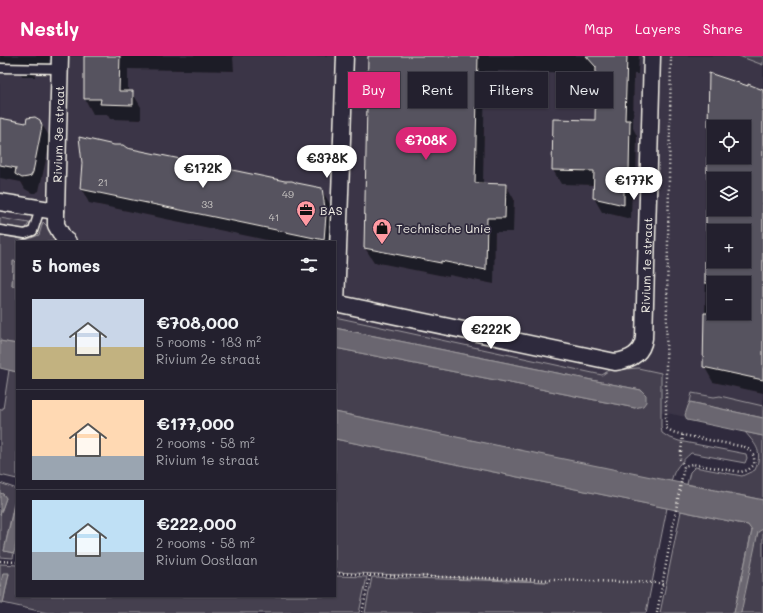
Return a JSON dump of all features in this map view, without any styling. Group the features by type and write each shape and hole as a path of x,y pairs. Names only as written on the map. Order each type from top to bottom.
{"street":[{"path":"336,303 345,56"},
{"name":"Rivium 1e straat","path":"336,303 615,362 628,360 638,353 643,344 644,338 652,56"},
{"name":"Rivium 3e straat","path":"60,62 56,226 67,241"},
{"path":"0,202 56,211"}],"lane":[{"path":"0,68 60,62"},
{"path":"0,230 25,234 33,231 40,209"}],"path":[{"path":"671,56 666,428 683,435 745,447 752,452 754,459 754,465 748,470 741,472 692,464 684,466"},
{"path":"657,613 684,466 680,459 683,435"},
{"path":"0,561 16,562"},
{"path":"336,573 663,583"},
{"path":"362,613 370,575"}],"shaded area":[{"path":"0,56 763,56 763,433 336,344 336,241 16,241 16,288 0,288"},
{"path":"739,56 763,56 763,65"},
{"path":"0,218 29,223 25,230 17,231 0,226"},
{"path":"43,222 48,227 56,241 16,241 16,262 14,261 12,286 16,287 16,344 0,341 0,235 26,240 39,235"},
{"path":"13,261 16,262 16,287 12,286"},
{"path":"336,317 602,375 614,367 626,369 638,368 661,373 662,433 679,441 746,454 747,458 745,463 691,453 676,469 671,482 336,412 336,348 635,408 641,390 336,328"},
{"path":"336,328 641,390 646,395 646,402 643,406 635,408 336,348"},
{"path":"0,341 16,344 16,372 0,368"},
{"path":"9,370 16,372 16,479 0,475 0,409 3,409"},
{"path":"692,393 714,397 720,396 763,406 763,418 690,402"},
{"path":"690,402 763,418 763,436 687,420 685,415"},
{"path":"336,412 763,500 763,529 758,532 741,613 734,613 752,531 748,525 336,439"},
{"path":"745,432 763,436 763,500 687,484 690,472 695,467 742,476 755,470 759,454 758,450 756,445"},
{"path":"336,439 667,508 646,613 365,613 372,577 549,582 336,572"},
{"path":"0,483 16,489 4,551 14,553 13,558 0,557 0,515 6,498 0,493"},
{"path":"0,493 6,498 0,515"},
{"path":"16,497 16,544 14,553 4,551"},
{"path":"681,511 748,525 752,530 734,613 660,613"},
{"path":"763,528 763,613 738,613 755,531"},
{"path":"0,564 16,565 16,597 336,597 336,576 367,577 359,613 48,613 3,603 9,574 0,588"},
{"path":"3,573 9,573 3,603 0,603 0,588"}],"building":[{"path":"84,56 120,56 119,91 133,91 133,105 100,104 101,99 84,99"},
{"path":"368,56 478,56 478,72 475,72 475,108 477,108 475,183 506,184 505,218 487,218 486,270 364,248 367,108 400,108 400,72 368,72"},
{"path":"586,56 627,56 625,120 630,120 629,172 624,172 624,205 593,198 594,171 552,170 553,119 595,120 595,108 613,108 613,72 596,72 596,67"},
{"path":"709,73 748,86 748,84 763,90 763,380 703,367 704,313 707,313 707,320 751,320 751,276 707,276 707,283 705,283 705,261 707,261 707,268 751,268 751,224 707,224 706,231 706,209 707,216 751,216 751,172 707,172 707,164 751,164 751,120 708,120"},
{"path":"35,117 40,120 42,126 33,172 31,176 22,178 15,174 16,168 0,165 0,118 26,123 27,118"},
{"path":"79,137 114,145 123,145 127,148 322,188 326,215 324,240 80,189 82,163"}],"place":[{"name":"BAS","path":"306,227"},
{"name":"Technische Unie","path":"382,245"}]}
